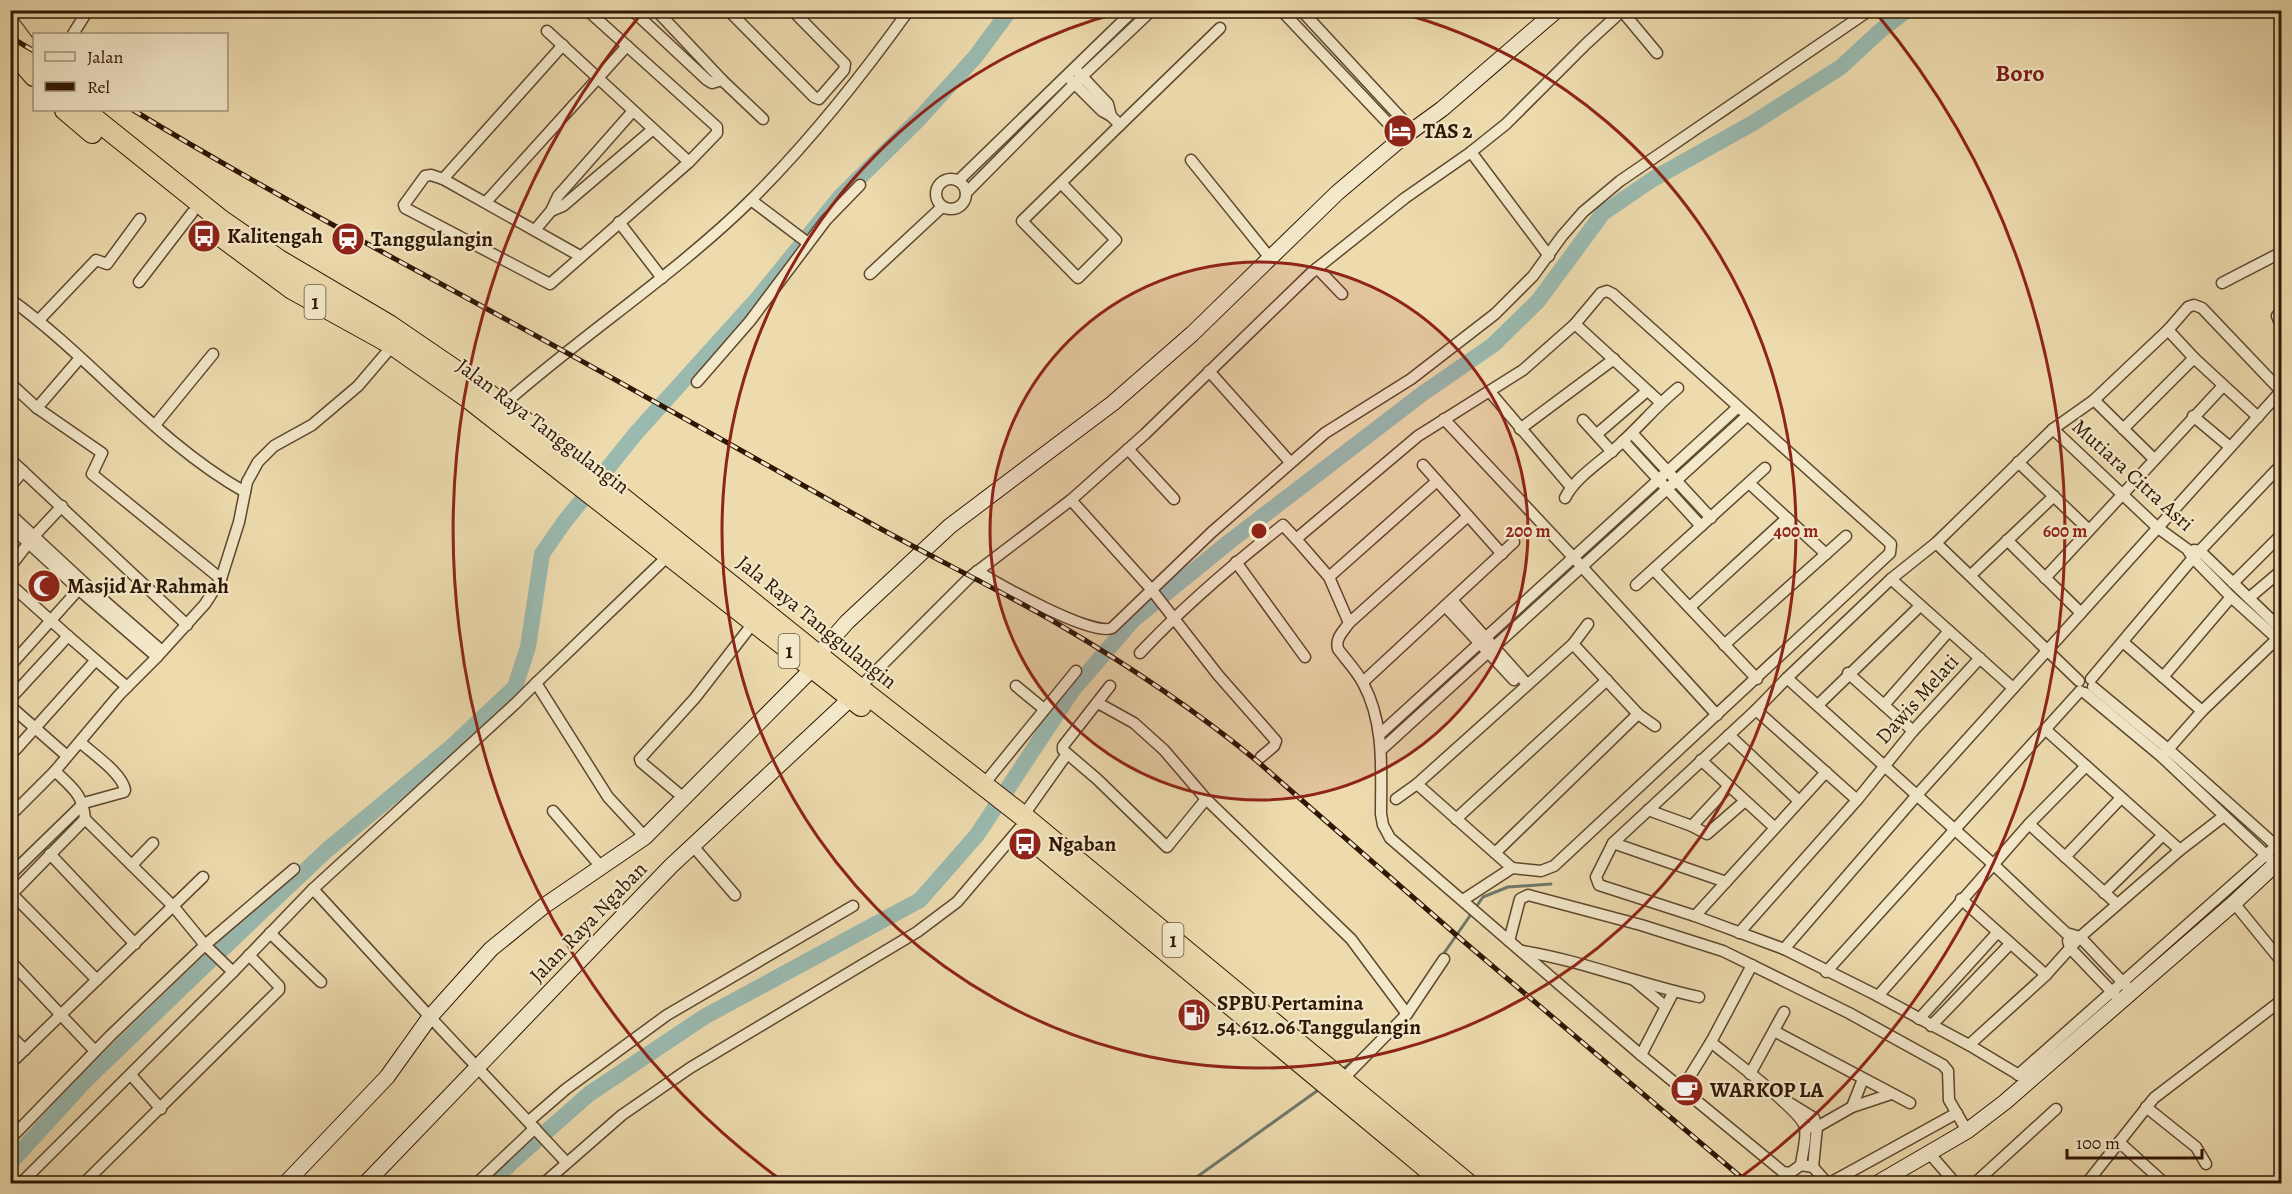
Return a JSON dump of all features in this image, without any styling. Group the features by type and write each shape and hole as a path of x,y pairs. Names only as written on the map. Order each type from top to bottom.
{"highway":[{"path":"10,25 27,57"},
{"name":"Jalan Raya Tanggulangin","path":"66,111 192,213 292,289 393,345 580,474"},
{"name":"1","path":"85,111 221,220 279,260 389,325 503,405 608,496"},
{"name":"Jalan Raya Tanggulangin","path":"608,496 669,555 703,572 754,622 815,662"},
{"name":"Jala Raya Tanggulangin","path":"608,496 815,662 985,791"},
{"name":"1","path":"985,791 1331,1078 1468,1184"},
{"name":"1","path":"1331,1078 1446,1184"}],"street":[{"path":"74,33 88,10"},
{"path":"580,256 486,202 431,175 425,176 405,203 405,208 548,284 552,283 689,162 717,134 718,129 587,10"},
{"path":"632,10 707,80 712,82 722,80"},
{"path":"656,10 722,80 764,119"},
{"path":"728,10 814,97 821,98 844,70 845,64 792,10"},
{"path":"503,405 560,356 662,278 751,200 815,132 872,61 909,10"},
{"path":"966,193 964,186 951,179 938,186 937,201 942,207 948,209 961,206 966,193 1015,143 1134,10"},
{"path":"958,181 1007,134 1152,10"},
{"path":"1281,10 1408,134"},
{"path":"285,1184 387,1077 430,1017 470,971 508,933 645,837 685,799 815,662 847,622 950,526 1113,403 1192,334 1337,193 1557,10"},
{"path":"976,571 1016,594 1101,630 1112,628 1290,462 1325,433 1411,379 1496,314 1533,276 1583,212 1620,181 1870,10"},
{"path":"1292,22 1301,11 1408,134"},
{"path":"855,693 976,571 1071,500 1128,449 1317,268 1405,198 1471,152 1506,123 1622,11 1657,53"},
{"path":"1061,183 1116,240 1078,278 1022,221 1220,28"},
{"path":"547,31 689,162"},
{"path":"443,179 562,45"},
{"path":"486,202 627,46"},
{"path":"1074,76 1102,111 1120,125"},
{"path":"832,84 842,96"},
{"path":"535,230 551,212 558,196 633,111"},
{"path":"551,212 563,206 652,130"},
{"path":"1007,134 1015,143"},
{"path":"1471,152 1549,256"},
{"path":"1191,160 1270,258"},
{"path":"697,382 750,321 825,220 860,186"},
{"path":"751,200 806,243"},
{"path":"870,274 942,207"},
{"path":"139,282 192,213"},
{"path":"39,320 96,261 107,264 140,219"},
{"path":"619,222 662,278"},
{"path":"2222,283 2282,252"},
{"path":"1317,268 1342,294"},
{"path":"1296,539 1418,436 1523,370 1575,324 1601,293 1607,291 1891,544 1890,553 1554,866 1541,871 1512,868 1416,784"},
{"path":"10,299 39,320 213,474 245,492"},
{"path":"1784,949 1917,795 2281,391 2199,306 2188,307 2168,330 2094,400 2053,429 1936,543 1891,579 1756,710 1613,843 1596,877 1599,885 1695,916 1784,949 1969,1045 2022,1082"},
{"path":"2282,309 2277,316 2282,328"},
{"path":"1575,324 1660,402"},
{"path":"2168,330 2194,358 2258,417"},
{"path":"11,816 55,771 127,687 205,604 221,579 247,482 264,454 312,425 358,386 393,345"},
{"path":"155,424 213,354"},
{"path":"37,408 80,358"},
{"path":"1520,429 1614,358"},
{"path":"2123,429 2194,358"},
{"path":"1209,371 1290,462"},
{"path":"10,383 37,408 102,453 92,474 221,579"},
{"path":"2045,578 2223,386"},
{"path":"1565,498 1570,487 1612,452 1660,402 1678,388"},
{"path":"1597,434 1647,391"},
{"path":"1490,392 1570,487"},
{"path":"2094,400 2154,459"},
{"path":"1380,734 1737,408"},
{"path":"1381,750 1746,416"},
{"path":"2193,416 2230,447"},
{"path":"1444,419 1717,715"},
{"path":"1583,420 1612,452"},
{"name":"Mutiara Citra Asri","path":"2053,429 2158,528 2233,583 2280,637"},
{"path":"1632,433 1711,518"},
{"path":"1623,441 1701,526"},
{"path":"1128,449 1174,500"},
{"path":"10,459 187,625"},
{"path":"2018,462 2089,530"},
{"path":"1826,972 2086,686 2193,553 2282,464"},
{"path":"1422,465 1502,554"},
{"path":"1636,585 1765,468"},
{"path":"10,487 23,471"},
{"path":"1329,577 1437,481"},
{"path":"1749,483 1826,554"},
{"path":"1971,575 2054,496"},
{"path":"1071,500 1153,592 1218,675 1276,741 1274,746 1261,757"},
{"path":"10,567 62,506"},
{"path":"10,514 79,589 160,654"},
{"path":"1468,516 1349,623 1337,639 1338,649 1363,682 1377,716 1381,750 1383,825 1390,838 1641,1055 1783,1172 1791,1173 1801,1165 1814,1118 1778,1097 1711,1042"},
{"path":"1690,607 1787,518"},
{"path":"1140,653 1172,615 1283,525 1329,577 1349,623"},
{"path":"10,526 32,540 160,654"},
{"path":"2233,583 2282,534"},
{"path":"1725,645 1846,536"},
{"path":"2007,540 2081,613"},
{"path":"1363,682 1514,542"},
{"path":"1936,543 2086,686 2165,753 2276,854"},
{"name":"Mutiara Citra Asri","path":"2193,553 2231,597 2280,637"},
{"path":"20,1184 131,1075 230,970 249,955 313,889 516,704 669,555"},
{"path":"1236,562 1305,657"},
{"path":"1654,570 1757,679"},
{"path":"2248,598 2282,570"},
{"path":"1891,579 2013,688"},
{"path":"10,584 127,687"},
{"path":"10,666 52,622 79,589"},
{"path":"2163,677 2231,597"},
{"path":"1448,603 1525,686"},
{"path":"1818,705 1848,673 1920,606"},
{"path":"685,799 640,759 695,698 754,622"},
{"path":"1396,799 1416,784 1573,644 1588,624"},
{"path":"1884,705 1948,631"},
{"path":"12,693 68,636"},
{"path":"2165,753 2202,711 2280,637"},
{"path":"2123,642 2202,711"},
{"path":"1573,644 1638,714 1655,726"},
{"name":"Dawis Melati","path":"1739,933 1857,800 1913,731 1980,658"},
{"path":"10,756 95,661"},
{"path":"985,791 1044,709 1076,671"},
{"path":"1848,673 1913,731"},
{"path":"1787,678 2066,933 2080,937 2122,991"},
{"path":"1456,819 1607,680"},
{"path":"536,683 608,797 645,837"},
{"path":"1017,686 1044,709"},
{"path":"1110,687 1063,746 1063,750 1097,779 1167,847 1206,799"},
{"name":"Jalan Raya Ngaban","path":"365,1184 671,866 855,693"},
{"path":"1098,703 1134,723 1164,750 1206,799 1351,939 1404,1011"},
{"path":"10,706 67,756"},
{"path":"1756,710 1857,800"},
{"path":"1495,853 1638,714"},
{"path":"2046,730 2180,850"},
{"path":"1729,735 1799,801"},
{"path":"10,875 84,803 123,792 125,786 109,767 80,742"},
{"path":"2165,753 2224,816 2276,854"},
{"path":"543,1184 622,1115 690,1068 917,932 957,902 1067,754"},
{"path":"1701,760 1774,827"},
{"path":"1878,996 2029,824 2086,766"},
{"path":"55,771 80,796 84,803 86,819 174,907 230,970"},
{"path":"1695,916 1826,772"},
{"path":"1692,826 1729,786"},
{"path":"2065,857 2121,798"},
{"path":"1648,810 1707,834 1745,801"},
{"path":"553,811 602,868"},
{"path":"1969,1045 2046,975 2080,937 2180,850 2224,816"},
{"path":"86,819 11,895 97,980"},
{"path":"2029,824 2117,904"},
{"path":"2104,893 2163,835"},
{"path":"132,865 153,843"},
{"path":"1613,843 1726,882"},
{"path":"693,846 735,895"},
{"path":"50,854 135,944"},
{"path":"2122,991 2234,903 2276,854"},
{"path":"1876,1184 1967,1131 2005,1102 2022,1082 2276,854"},
{"path":"10,1138 95,1051 209,949 294,868"},
{"path":"1466,903 1512,868"},
{"path":"10,1064 203,877"},
{"path":"313,889 566,1162"},
{"path":"1509,941 1520,899 1528,895 1641,925 1723,951 1849,1013 1943,1065 1948,1071 1949,1101 1967,1131"},
{"path":"1961,900 2046,975"},
{"path":"2234,903 2282,962"},
{"path":"476,1184 534,1126 566,1089 667,1015 853,906"},
{"path":"270,933 321,982"},
{"path":"1919,1019 1997,933"},
{"path":"2066,933 2070,948 2122,991"},
{"path":"1931,1026 2010,944"},
{"path":"1521,951 1568,959 1699,997"},
{"path":"83,1184 85,1179 161,1109 279,990 279,986 249,955"},
{"path":"1331,1078 1404,1011 1444,959"},
{"path":"10,961 95,1051"},
{"path":"1682,1089 1711,1042 1752,965"},
{"path":"1632,978 1665,1006"},
{"path":"1641,1055 1674,991"},
{"path":"2086,1184 2154,1098 2282,1000"},
{"path":"1750,1074 1784,1012"},
{"path":"1774,1031 1910,1103"},
{"path":"10,1035 25,1050"},
{"path":"131,1075 161,1109"},
{"path":"1852,1107 1863,1079"},
{"path":"1811,1127 1852,1107 1891,1094"},
{"path":"2146,1107 2196,1148 2206,1164"},
{"path":"1974,1184 2056,1109"},
{"path":"1811,1127 1813,1167 1828,1184 1957,1113"},
{"path":"2119,1142 2161,1180"},
{"path":"1930,1154 1956,1184"},
{"path":"1801,1165 1813,1167"}],"waterway":[{"path":"10,1163 84,1082 327,850 450,748 515,687 528,647 542,554 565,521 637,432 757,299 840,197 920,118 976,56 1010,10"},
{"path":"491,1184 512,1162 589,1094 704,1017 920,900 977,835 1072,691 1133,620 1229,542 1422,394 1493,345 1538,301 1603,213 1653,179 1753,123 1841,67 1881,30 1907,10"},
{"path":"1442,956 1483,897 1508,887 1551,884"},
{"path":"1342,1070 1358,1057"},
{"path":"1187,1184 1321,1088"}],"railway":[{"path":"10,37 33,50"},
{"path":"135,111 320,218 554,345 887,532 1034,610 1135,672 1210,724 1257,761 1462,940 1749,1184"}],"place":[{"name":"TAS 2","path":"1400,131"},
{"name":"Kalitengah","path":"204,236"},
{"name":"Tanggulangin","path":"348,239"},
{"name":"Masjid Ar Rahmah","path":"44,586"},
{"name":"Ngaban","path":"1025,844"},
{"name":"SPBU Pertamina 54.612.06 Tanggulangin","path":"1194,1015"},
{"name":"WARKOP LA","path":"1687,1090"}],"district":[{"name":"Boro","path":"2020,73"}]}
